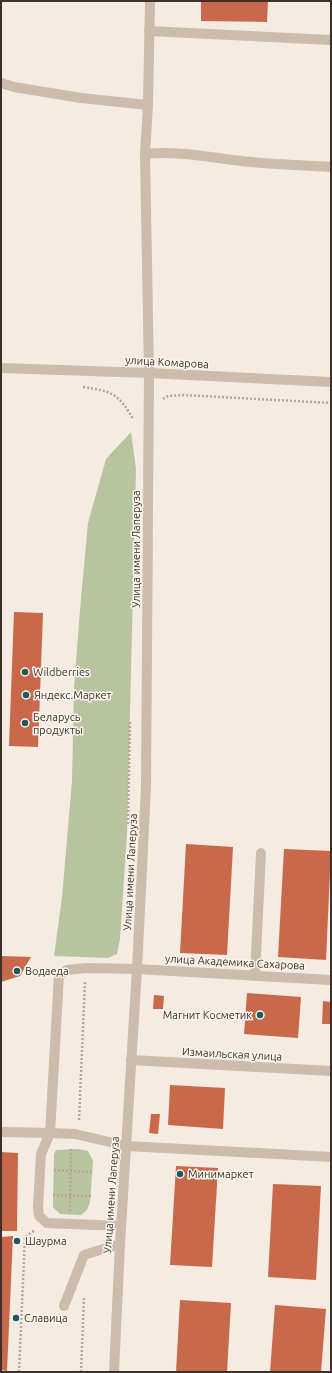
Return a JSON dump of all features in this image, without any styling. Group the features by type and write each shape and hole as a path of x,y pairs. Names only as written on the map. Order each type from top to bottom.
{"street":[{"name":"Улица имени Лаперуза","path":"114,1372 146,788 149,373 145,154 148,105 150,1"},
{"path":"149,31 331,40"},
{"path":"1,82 14,87 81,98 148,105"},
{"path":"145,154 178,153 252,162 331,166"},
{"name":"улица Комарова","path":"1,368 149,373 331,382"},
{"path":"255,975 261,853"},
{"name":"улица Академика Сахарова","path":"50,1133 59,975 67,970 137,969 331,980"},
{"name":"Измаильская улица","path":"131,1060 331,1071"},
{"path":"1,1132 75,1134 127,1146 331,1157"},
{"path":"50,1133 41,1154 38,1207 39,1216 47,1223 121,1226"},
{"path":"64,1306 84,1255 120,1244"}],"path":[{"path":"82,387 100,390 115,396 125,404 136,423"},
{"path":"149,421 158,401 168,396 183,395 331,403"},
{"path":"128,827 130,717"},
{"path":"79,1120 85,980"},
{"path":"70,1215 71,1149"},
{"path":"53,1170 92,1172"},
{"path":"53,1194 91,1196"},
{"path":"19,1372 25,1237 47,1223"},
{"path":"81,1372 84,1294"}],"green space":[{"path":"131,432 136,469 127,833 120,939 117,954 108,958 54,956 62,897 72,781 74,688 88,523 106,459"},
{"path":"79,1149 88,1151 93,1161 90,1202 87,1210 81,1215 60,1214 53,1207 54,1154 56,1150"}],"building":[{"path":"201,1 268,1 267,22 201,21"},
{"path":"14,612 43,613 38,747 9,746"},
{"path":"186,844 233,847 227,955 180,953"},
{"path":"284,849 331,851 326,960 278,957"},
{"path":"1,956 31,957 20,976 1,982"},
{"path":"247,993 301,997 298,1038 244,1034"},
{"path":"154,995 164,996 163,1009 153,1009"},
{"path":"323,1001 331,1002 331,1024 322,1024"},
{"path":"170,1085 225,1088 223,1129 168,1125"},
{"path":"151,1114 160,1114 158,1134 149,1133"},
{"path":"1,1152 18,1153 17,1231 1,1231"},
{"path":"176,1166 218,1168 212,1267 170,1265"},
{"path":"273,1184 321,1186 316,1280 268,1277"},
{"path":"13,1236 7,1371 1,1370 1,1237"},
{"path":"180,1300 231,1303 227,1372 176,1372"},
{"path":"275,1305 326,1309 321,1372 270,1372"}],"place":[{"name":"Wildberries","path":"25,672"},
{"name":"Яндекс.Маркет","path":"26,695"},
{"name":"Беларусь продукты","path":"25,723"},
{"name":"Водаеда","path":"17,971"},
{"name":"Магнит Косметик","path":"260,1015"},
{"name":"Минимаркет","path":"180,1174"},
{"name":"Шаурма","path":"17,1241"},
{"name":"Славица","path":"16,1318"}]}
